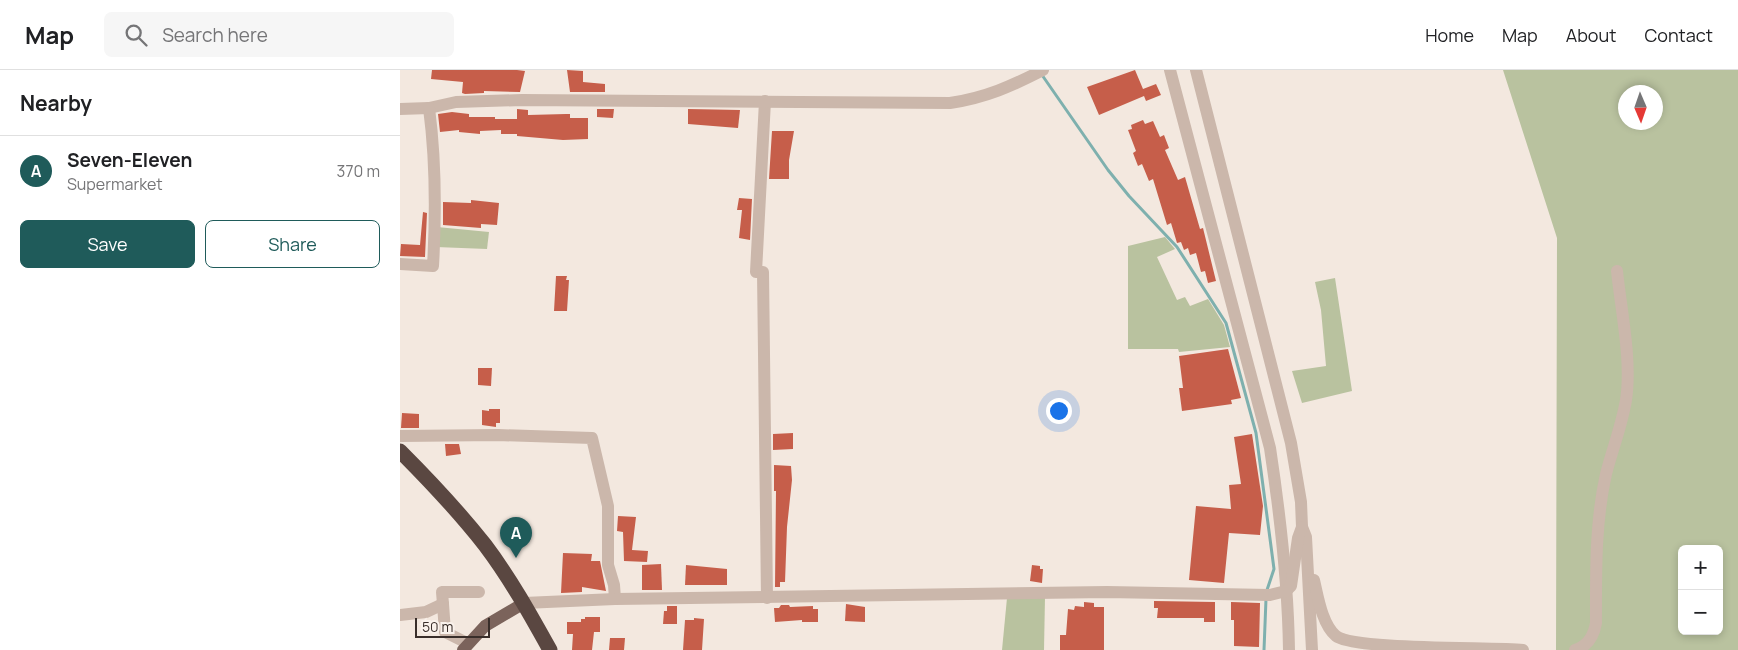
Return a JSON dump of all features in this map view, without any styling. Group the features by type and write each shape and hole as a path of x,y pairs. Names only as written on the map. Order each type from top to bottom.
{"highway":[{"path":"400,451 434,485 486,546 524,603 550,650"}],"main road":[{"path":"465,647 485,626 524,603"}],"street":[{"path":"1170,70 1270,448 1277,493 1286,591 1289,650"},
{"path":"1196,70 1288,434 1301,502 1302,527 1306,537 1312,650"},
{"path":"400,109 429,108 456,102 522,100 950,103 975,100 1010,88 1041,71"},
{"path":"765,101 756,272 763,272 766,598"},
{"path":"400,264 433,266 436,209 433,140 429,108"},
{"path":"1575,650 1582,648 1594,634 1596,623 1596,542 1599,513 1606,474 1626,400 1626,334 1617,271"},
{"path":"400,436 498,435 592,438 608,506 608,565 614,585 615,599"},
{"path":"524,603 615,599 1107,592 1266,595 1286,591 1291,586 1298,538 1302,527"},
{"path":"1307,568 1313,578 1331,630 1345,641 1405,647 1523,650"},
{"path":"465,647 445,632 442,592 479,592"},
{"path":"400,615 426,612 443,604"}],"green space":[{"path":"1503,70 1738,70 1738,650 1556,650 1557,238"},
{"path":"437,227 489,232 487,249 436,247"},
{"path":"1165,237 1175,249 1157,257 1177,300 1185,297 1190,306 1208,299 1224,325 1230,347 1179,352 1178,349 1128,349 1128,246"},
{"path":"1335,278 1352,391 1302,403 1292,371 1326,366 1321,310 1315,282"},
{"path":"1045,597 1044,650 1002,650 1007,598"}],"building":[{"path":"432,70 525,71 520,92 484,91 484,93 465,94 462,93 463,82 431,79"},
{"path":"567,70 583,71 583,82 605,84 605,92 570,92"},
{"path":"1135,70 1143,89 1156,84 1161,95 1146,101 1144,96 1099,115 1087,87"},
{"path":"517,109 528,110 528,115 570,114 570,118 588,118 588,139 563,140 517,136 517,134 501,134 501,130 480,131 480,134 459,132 459,130 440,132 438,114 452,112 469,114 469,117 517,119"},
{"path":"597,109 614,109 613,118 597,117"},
{"path":"688,109 740,110 738,128 688,124"},
{"path":"1143,120 1145,124 1153,121 1160,137 1164,135 1169,148 1165,150 1178,180 1185,177 1200,229 1203,228 1216,281 1208,283 1205,271 1201,272 1196,253 1190,255 1188,248 1184,250 1181,242 1177,243 1171,223 1167,225 1153,179 1149,181 1142,164 1138,166 1133,153 1136,151 1128,130 1132,129 1131,125"},
{"path":"772,131 794,131 789,160 789,179 769,179"},
{"path":"739,198 752,199 750,240 739,238 742,210 737,210"},
{"path":"471,200 499,203 497,225 481,224 481,228 443,225 443,202 471,203"},
{"path":"423,212 427,213 425,257 400,256 401,244 420,245"},
{"path":"556,276 567,276 566,280 569,280 567,311 554,311"},
{"path":"1228,349 1241,398 1231,400 1232,404 1182,411 1179,388 1183,388 1179,356"},
{"path":"478,368 492,368 491,386 478,385"},
{"path":"489,409 500,409 500,423 496,423 496,427 482,425 482,410 489,411"},
{"path":"402,413 419,414 419,428 401,428"},
{"path":"793,433 793,449 773,450 773,434"},
{"path":"1252,434 1263,506 1260,535 1229,533 1224,583 1189,580 1196,506 1231,509 1229,485 1241,484 1234,437"},
{"path":"445,444 459,444 461,454 446,456"},
{"path":"774,465 791,466 792,480 787,527 785,582 780,582 780,587 775,587 776,491 774,491"},
{"path":"618,516 636,517 632,550 648,551 647,562 624,561 623,532 617,531"},
{"path":"563,553 592,554 591,561 600,561 606,591 582,587 582,592 561,593"},
{"path":"661,564 662,590 642,590 642,565"},
{"path":"686,565 727,569 727,585 685,585"},
{"path":"1032,565 1040,566 1040,569 1043,569 1042,583 1030,581"},
{"path":"1154,601 1215,602 1215,622 1204,622 1204,618 1157,618 1158,608 1154,608"},
{"path":"1084,602 1094,603 1094,607 1104,607 1104,650 1060,650 1060,635 1066,635 1068,609 1074,610 1075,606 1084,607"},
{"path":"1231,602 1260,603 1259,647 1234,646 1234,620 1231,620"},
{"path":"846,604 865,607 865,622 845,621"},
{"path":"781,605 789,605 790,607 813,606 813,609 818,609 818,622 802,622 802,620 775,622 774,608 779,608"},
{"path":"667,606 677,606 677,624 663,624 664,611 667,611"},
{"path":"585,617 600,617 600,632 594,632 592,650 572,650 573,634 567,634 567,622 581,622 581,619 585,619"},
{"path":"694,618 704,619 702,650 683,650 685,620 694,620"},
{"path":"610,638 625,638 624,650 609,650"}],"waterway":[{"path":"1042,75 1108,170 1129,196 1177,247 1226,323 1256,433 1274,569 1266,593"},
{"path":"1264,650 1266,599"}],"place":[{"name":"Seven-Eleven","path":"516,558"}]}
